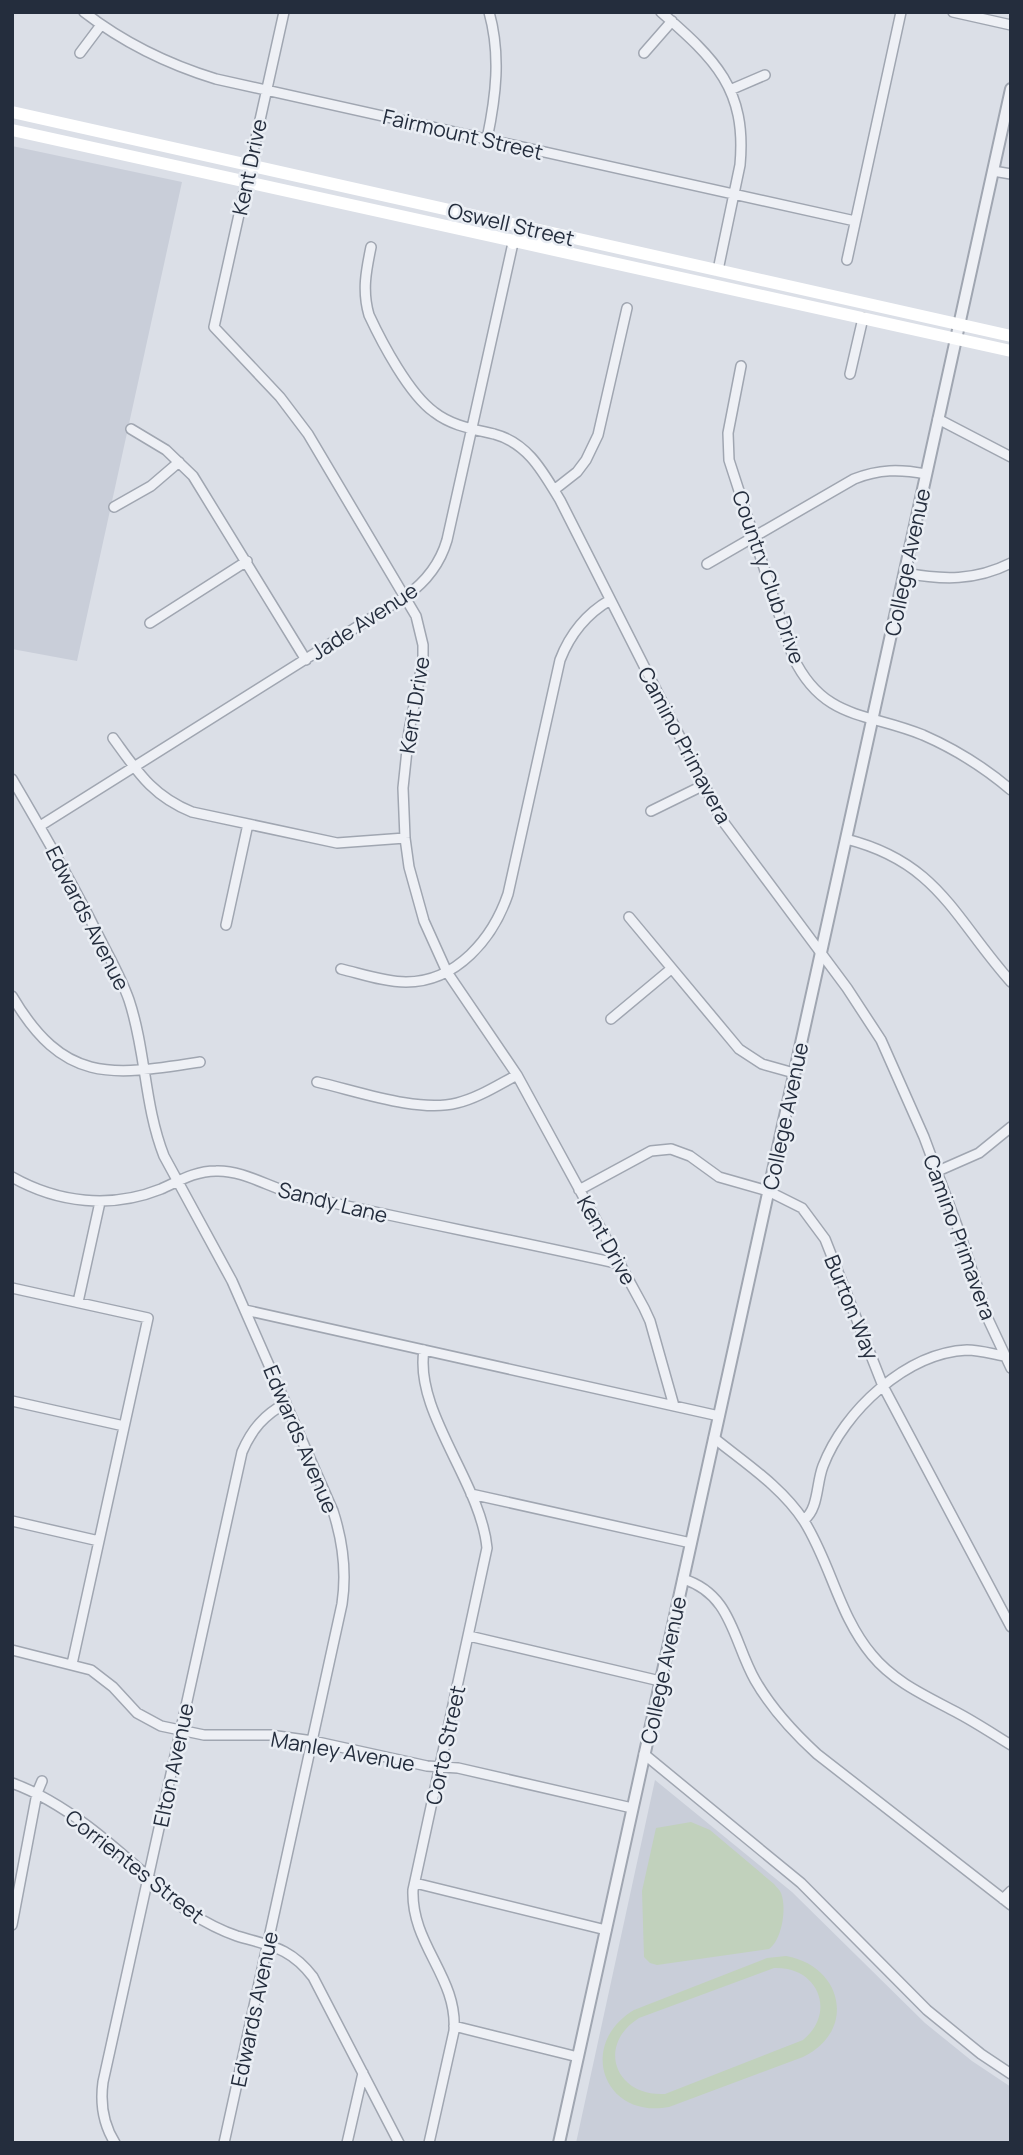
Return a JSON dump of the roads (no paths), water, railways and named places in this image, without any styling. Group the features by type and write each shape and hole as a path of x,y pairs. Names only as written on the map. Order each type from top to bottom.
{"main road":[{"name":"Oswell Street","path":"12,112 1011,336"},
{"name":"Oswell Street","path":"12,130 246,184 1011,351"},
{"path":"513,243 515,238 522,236 573,247 603,244"},
{"path":"616,263 709,276 716,274 718,270"}],"street":[{"name":"Fairmount Street","path":"84,12 137,47 187,70 855,221"},
{"name":"Kent Drive","path":"284,12 214,327 294,413 406,596 421,631 423,660 405,763 405,838 409,867 421,911 447,972 517,1075 650,1321 674,1406"},
{"path":"487,139 496,85 494,39 489,12"},
{"path":"661,12 712,60 730,90 739,118 742,149 718,270"},
{"path":"847,260 901,12"},
{"path":"953,12 1011,25"},
{"path":"645,53 672,21"},
{"path":"80,53 100,25"},
{"path":"730,90 765,75"},
{"name":"College Avenue","path":"559,2143 1011,89"},
{"path":"993,171 1011,174"},
{"name":"Jade Avenue","path":"40,826 406,596 428,577 443,551 513,243"},
{"name":"Camino Primavera","path":"371,247 364,292 375,328 422,401 446,420 497,435 520,446 539,465 722,820 821,952 881,1040 937,1171 988,1319 1011,1368"},
{"path":"554,490 577,472 593,448 601,426 627,308"},
{"path":"850,374 863,318"},
{"name":"Country Club Drive","path":"741,366 728,433 729,460 793,657 807,681 817,693 841,709 921,734 988,771 1011,790"},
{"path":"938,419 1011,457"},
{"path":"131,429 180,461 204,491 306,660"},
{"path":"114,507 151,486 180,461"},
{"path":"707,565 844,484 867,474 894,470 926,474"},
{"path":"150,623 247,561"},
{"path":"905,573 933,578 967,578 1011,563"},
{"path":"341,969 407,982 420,981 447,972 486,938 503,909 511,886 560,660 572,634 582,622 610,600"},
{"path":"113,738 154,790 177,806 192,812 337,843 405,838"},
{"name":"Edwards Avenue","path":"12,779 60,858 121,982 135,1021 156,1136 177,1181 232,1281 333,1511 341,1538 345,1570 342,1604 224,2143"},
{"path":"651,811 704,785"},
{"path":"226,925 248,824"},
{"path":"846,839 894,857 927,879 954,908 1011,982"},
{"path":"629,917 739,1049 762,1064 794,1073"},
{"path":"611,1019 671,969"},
{"path":"12,996 41,1037 65,1056 94,1068 143,1071 200,1062"},
{"path":"317,1083 415,1105 443,1106 473,1098 517,1075"},
{"path":"937,1171 979,1153 1011,1127"},
{"name":"Burton Way","path":"579,1190 651,1151 671,1149 690,1156 719,1177 768,1191 802,1208 825,1239 883,1386 1011,1627"},
{"name":"Sandy Lane","path":"12,1177 45,1192 70,1199 100,1202 146,1194 200,1172 215,1170 241,1174 282,1192 620,1264"},
{"path":"78,1303 100,1202"},
{"path":"12,1288 148,1318 72,1664"},
{"path":"245,1310 719,1416"},
{"name":"Corto Street","path":"424,1350 422,1371 427,1394 482,1521 487,1548 415,1883 415,1917 448,1989 454,2014 454,2026 429,2143"},
{"path":"804,1520 813,1508 823,1467 840,1433 864,1403 883,1386 915,1366 953,1353 975,1350 1004,1356"},
{"path":"12,1401 124,1426"},
{"name":"Elton Avenue","path":"115,2143 105,2122 102,2094 242,1452 255,1427 264,1417 286,1403"},
{"path":"714,1438 779,1491 804,1520 852,1625 873,1656 911,1689 959,1713 1011,1745"},
{"path":"471,1494 691,1543"},
{"path":"12,1521 99,1541"},
{"path":"683,1579 702,1587 720,1603 755,1679 798,1737 1007,1902 1011,1891"},
{"path":"469,1636 660,1681"},
{"name":"Manley Avenue","path":"12,1650 72,1664 102,1677 148,1721 180,1731 223,1737 290,1737 427,1766 458,1768 632,1808"},
{"path":"644,1754 801,1883 927,2010 981,2054 1011,2074"},
{"path":"13,1920 37,1793 42,1781"},
{"name":"Corrientes Street","path":"12,1783 37,1793 80,1821 203,1922 236,1936 268,1943 296,1958 313,1977 399,2143"},
{"path":"415,1883 606,1930"},
{"path":"454,2026 578,2057"},
{"path":"347,2143 363,2073"}]}
